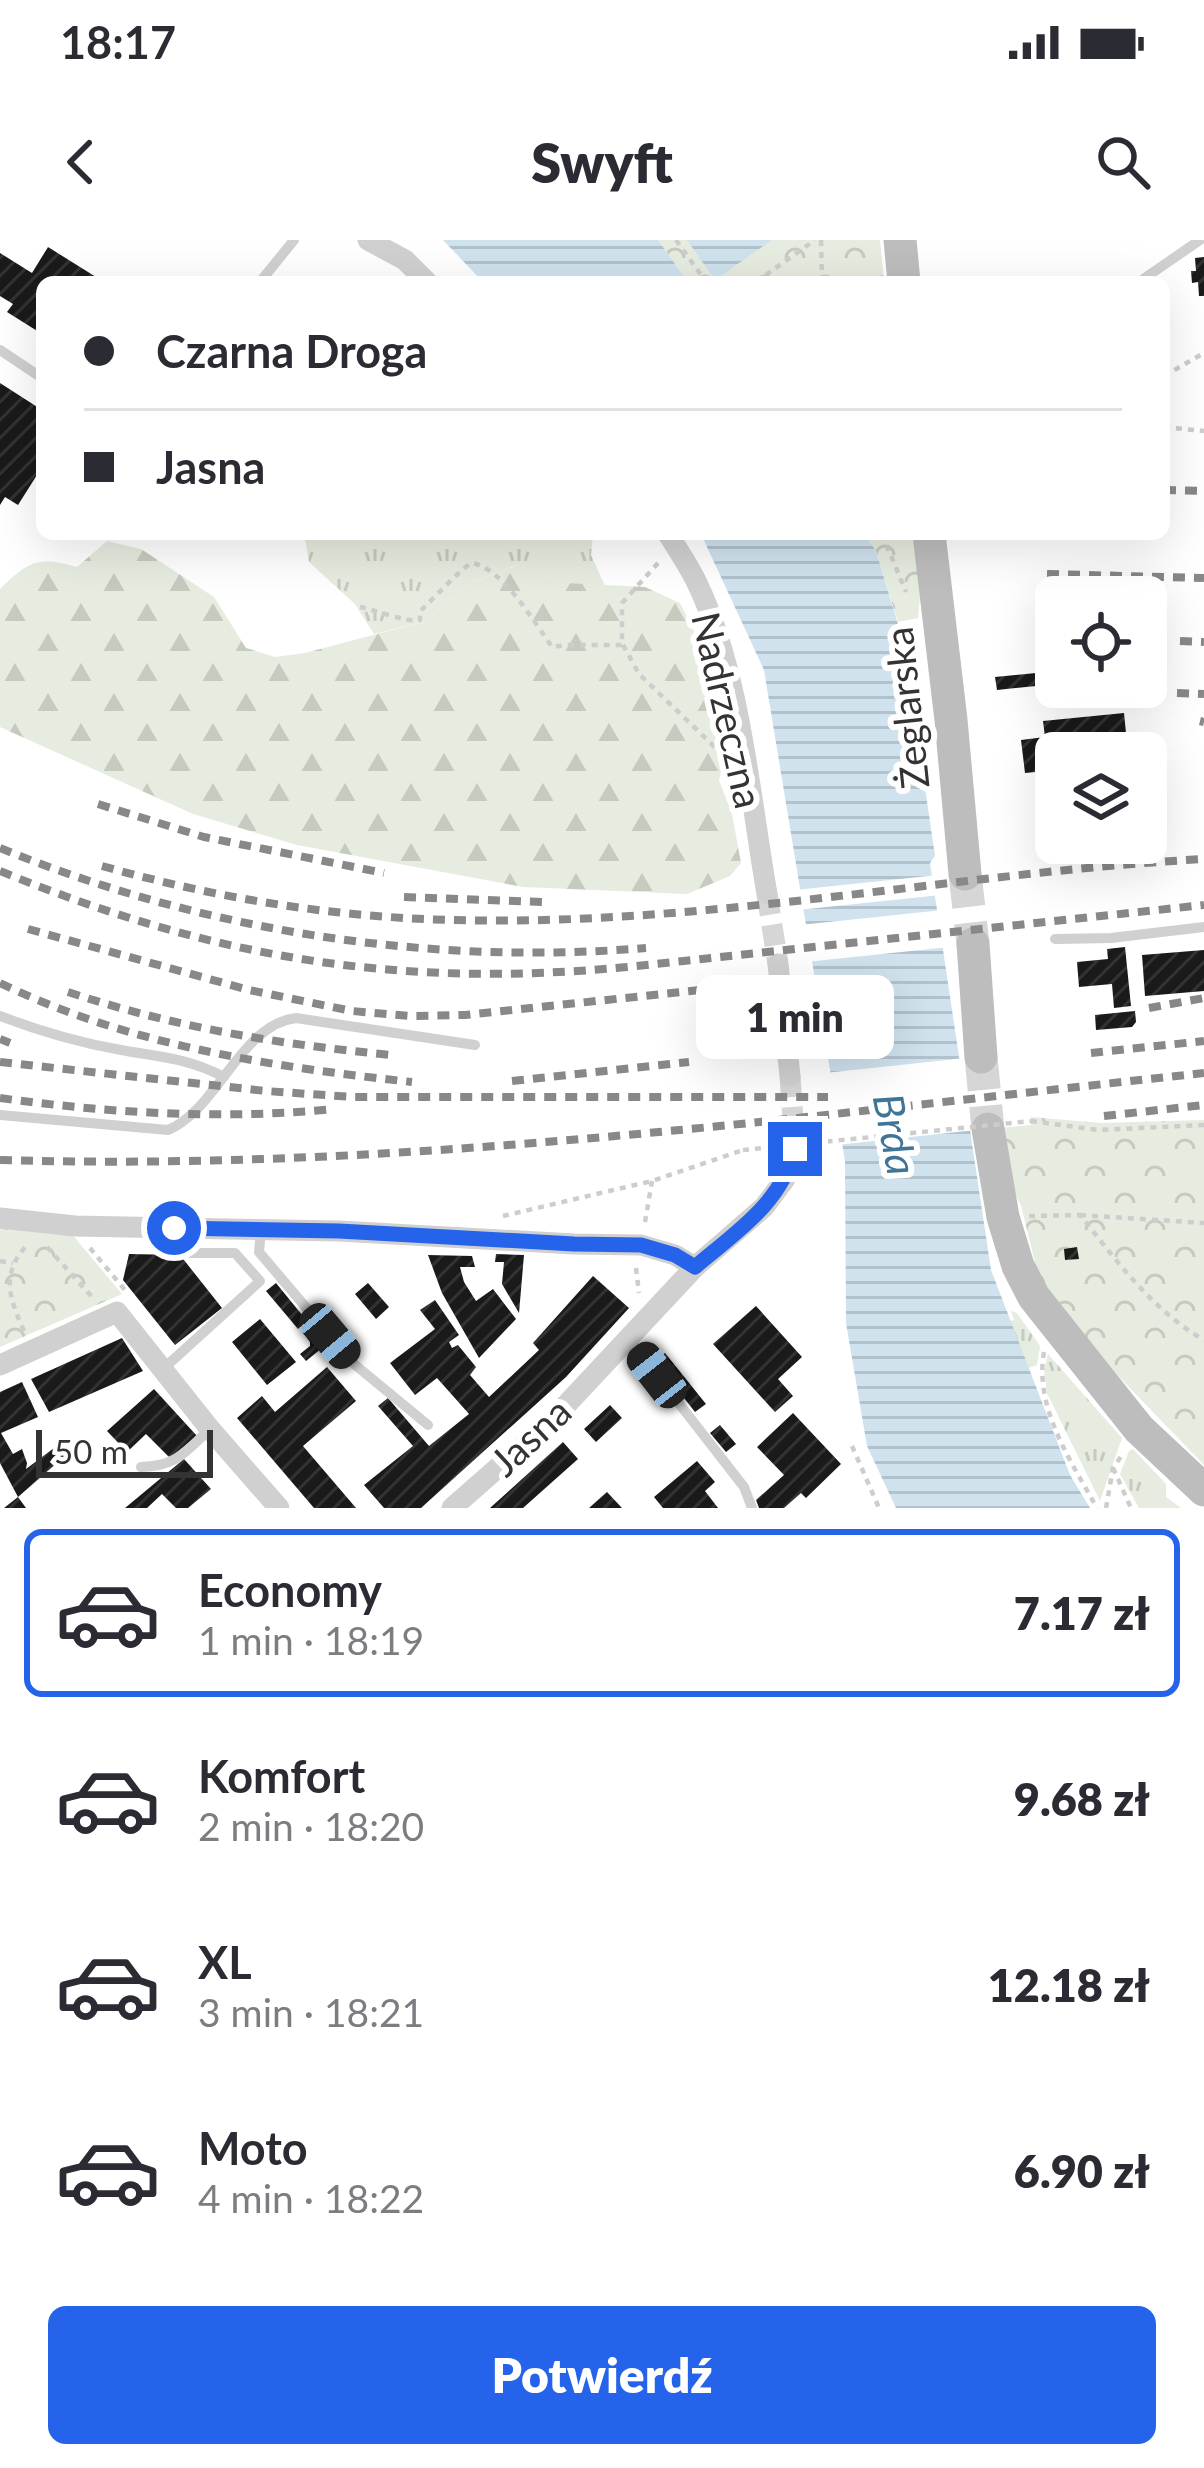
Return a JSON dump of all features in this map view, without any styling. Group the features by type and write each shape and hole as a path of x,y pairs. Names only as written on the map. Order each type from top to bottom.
{"street":[{"path":"368,240 405,260 421,276"},
{"path":"900,240 903,276"},
{"name":"Nadrzeczna","path":"672,540 697,584 717,635 739,727 767,894"},
{"name":"Żeglarska","path":"930,540 965,874"},
{"path":"973,944 981,1057"},
{"path":"778,964 790,1076"},
{"path":"988,1129 1003,1217 1018,1266 1034,1297 1138,1429 1204,1490"},
{"name":"Jasna","path":"452,1508 552,1420 695,1267 773,1197 795,1149"},
{"path":"0,1218 75,1226 641,1245 695,1267"},
{"path":"0,1365 117,1312 279,1508"}],"lane":[{"path":"265,276 294,240"},
{"path":"1148,276 1200,240"},
{"path":"0,350 36,374"},
{"path":"1054,939 1112,938 1204,927"},
{"path":"0,1016 122,1050 166,1055 224,1077"},
{"path":"0,1115 168,1130 183,1124 256,1040 280,1020 296,1018 476,1045"},
{"path":"260,1230 259,1252 354,1364 428,1425"},
{"path":"163,1369 260,1281 235,1253 184,1253"},
{"path":"628,1338 744,1486 752,1508"},
{"path":"141,1466 173,1462 210,1429"}],"path":[{"path":"676,240 702,276"},
{"path":"765,276 818,240"},
{"path":"818,240 821,276"},
{"path":"1170,373 1204,353"},
{"path":"1170,428 1204,431"},
{"path":"672,540 622,603 623,645 639,674 748,779"},
{"path":"360,607 411,622 420,620 420,610 448,588 457,573 471,563 484,564 521,603 552,647 623,645"},
{"path":"502,1217 652,1181 743,1150 1030,1121 1098,1130 1204,1125"},
{"path":"641,1245 652,1181"},
{"path":"1079,1215 1135,1283 1204,1340"},
{"path":"1003,1217 1079,1215 1204,1223"},
{"path":"24,1331 8,1289 13,1263 38,1237 94,1300 117,1312"},
{"path":"0,1261 13,1263"},
{"path":"94,1300 122,1287"},
{"path":"0,1303 10,1300"},
{"path":"1044,1351 1040,1371 1046,1407 1096,1508"},
{"path":"1106,1508 1113,1468 1138,1429"},
{"path":"852,1447 879,1508"},
{"path":"1113,1468 1131,1508"}],"green space":[{"path":"658,240 880,240 883,276 684,276"},
{"path":"305,540 592,540 591,555 605,586 566,583 517,565 473,582 426,621 374,634 355,604 309,562"},
{"path":"869,540 914,540 918,618 898,622"},
{"path":"107,541 141,549 214,597 246,648 275,657 426,621 473,582 518,565 566,583 645,587 680,603 701,645 710,688 730,738 719,780 732,814 741,863 730,876 687,894 523,887 297,845 193,814 0,727 0,589 35,563 77,567"},
{"path":"1031,1117 1101,1123 1204,1120 1204,1465 1099,1356 1054,1302 1036,1267 1021,1205 1003,1172 1000,1128 1031,1125"},
{"path":"0,1218 65,1226 122,1294 0,1347"},
{"path":"1011,1311 1040,1346 1037,1365 1026,1369"},
{"path":"1048,1354 1122,1438 1100,1501 1047,1393"},
{"path":"1133,1449 1166,1484 1166,1497 1181,1508 1139,1508 1120,1474"}],"water":[{"path":"443,240 658,240 684,276 477,276"},
{"path":"687,240 772,240 721,276 712,276"},
{"name":"Brda","path":"704,540 869,540 904,644 935,856 930,863 991,1270 1070,1475 1090,1508 896,1508 867,1446 846,1323 845,1161 764,670"}],"pier":[{"path":"938,875 941,895 798,910 795,890"},
{"path":"943,910 949,947 806,962 800,925"},
{"path":"965,1058 976,1130 836,1145 825,1073"}],"building":[{"path":"48,247 94,276 36,276 36,330 7,312 13,304 0,296 0,253 32,273"},
{"path":"1204,257 1204,296 1199,296 1191,271 1196,271 1195,258"},
{"path":"0,383 36,406 36,476 18,505 5,497 0,505"},
{"path":"1035,673 1035,686 997,690 995,677"},
{"path":"1124,713 1126,732 1044,732 1043,721"},
{"path":"1035,738 1035,772 1025,773 1021,740"},
{"path":"1125,947 1131,1006 1114,1008 1112,984 1079,987 1077,962 1108,959 1107,949"},
{"path":"1204,950 1204,991 1145,996 1142,955"},
{"path":"1135,1011 1132,1027 1096,1030 1095,1015"},
{"path":"1077,1247 1079,1259 1065,1260 1064,1249"},
{"path":"129,1254 180,1255 222,1308 175,1345 123,1280"},
{"path":"496,1254 524,1255 519,1313 502,1284 504,1262 495,1262"},
{"path":"428,1255 472,1256 475,1267 460,1267 476,1301 493,1289 516,1319 479,1358 442,1293"},
{"path":"593,1276 629,1308 566,1377 421,1508 384,1508 364,1485 413,1446 378,1406 388,1398 429,1446 469,1414 437,1378 415,1395 390,1363 435,1329 420,1310 435,1300 459,1335 449,1342 452,1348 458,1345 476,1367 470,1375 489,1397 539,1350 533,1343"},
{"path":"276,1283 307,1321 298,1329 266,1291"},
{"path":"368,1283 389,1307 376,1319 355,1294"},
{"path":"756,1306 802,1357 778,1379 793,1396 775,1412 713,1344"},
{"path":"260,1319 296,1362 267,1385 232,1342"},
{"path":"311,1326 327,1344 306,1361 300,1354 310,1342 303,1333"},
{"path":"122,1338 143,1371 49,1412 31,1379"},
{"path":"665,1353 706,1404 695,1412 655,1361"},
{"path":"327,1367 356,1401 303,1446 356,1508 314,1508 237,1418 262,1396 275,1412"},
{"path":"22,1382 38,1417 1,1433 13,1454 22,1449 26,1469 58,1445 66,1455 18,1497 0,1463 0,1392"},
{"path":"154,1389 197,1436 170,1458 146,1434 127,1452 107,1431"},
{"path":"610,1405 622,1418 596,1442 584,1429"},
{"path":"793,1413 841,1464 806,1498 801,1493 784,1508 759,1508 756,1500 784,1475 757,1447"},
{"path":"720,1425 736,1444 726,1452 710,1433"},
{"path":"563,1442 578,1459 523,1508 490,1508"},
{"path":"184,1459 211,1489 188,1508 176,1508 162,1494 147,1508 125,1508"},
{"path":"697,1461 715,1482 705,1491 718,1508 663,1508 654,1497"},
{"path":"607,1492 622,1508 589,1508"},
{"path":"18,1497 26,1508 4,1508"}],"tunnel":[{"path":"965,874 973,944"},
{"path":"767,894 778,964"},
{"path":"981,1057 988,1129"},
{"path":"790,1076 795,1149"}],"railway":[{"path":"1170,490 1204,491"},
{"path":"1047,574 1204,578"},
{"path":"1180,641 1204,642"},
{"path":"1177,693 1204,694"},
{"path":"1200,721 1204,722"},
{"path":"98,804 204,837 384,873"},
{"path":"0,848 156,901 317,936 482,952 646,948"},
{"path":"102,866 188,888 318,910 451,920 545,920 734,907 1204,859"},
{"path":"0,871 155,926 231,945 307,960 462,974 627,967 1204,905"},
{"path":"404,897 543,902"},
{"path":"28,929 249,990 352,1011 465,1015 700,990"},
{"path":"0,983 150,1038 307,1069 412,1082"},
{"path":"68,992 228,1033 391,1055"},
{"path":"1149,1008 1204,998"},
{"path":"0,1039 10,1043"},
{"path":"1091,1053 1204,1041"},
{"path":"0,1062 353,1097 828,1097"},
{"path":"512,1081 689,1062"},
{"path":"0,1160 302,1158 453,1149 754,1123 1204,1073"},
{"path":"0,1098 167,1113 334,1109"},
{"path":"1104,1116 1204,1105"}],"route":[{"path":"174,1228 641,1245 695,1267 780,1189 795,1149"}]}
